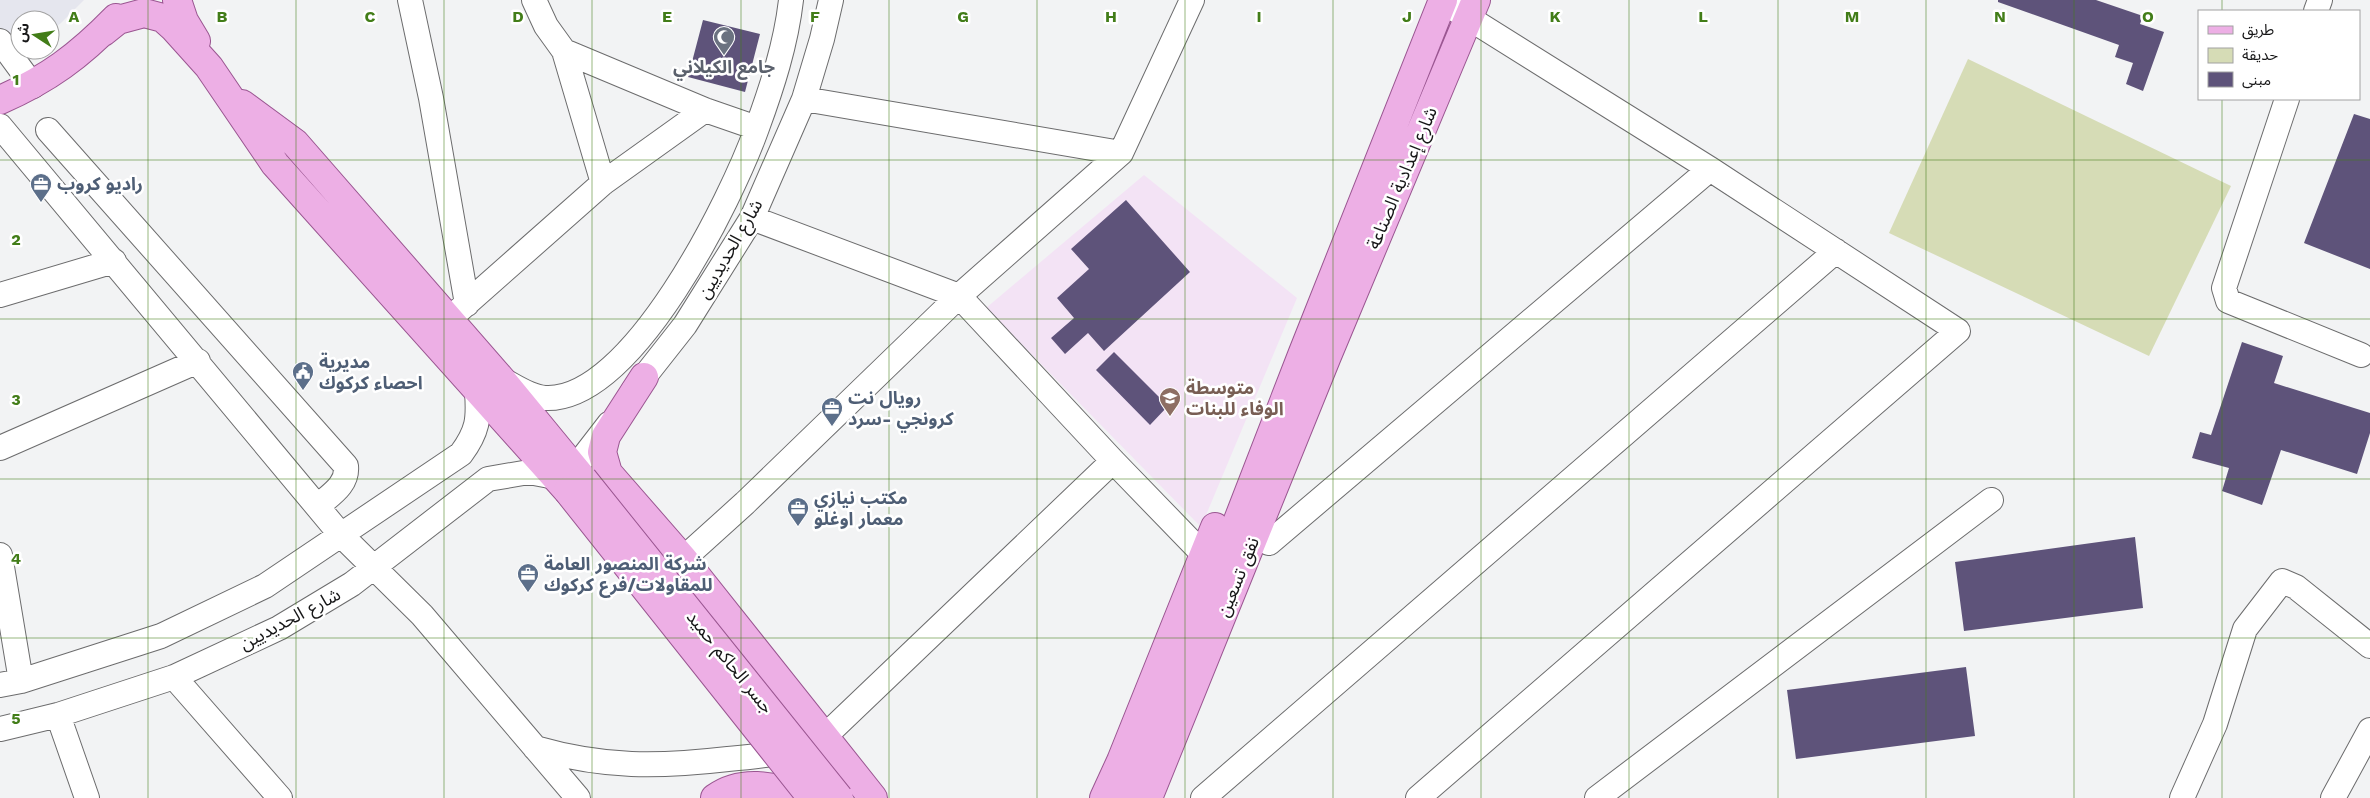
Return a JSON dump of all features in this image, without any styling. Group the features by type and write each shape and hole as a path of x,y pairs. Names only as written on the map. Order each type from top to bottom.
{"main road":[{"path":"103,32 130,0"},
{"path":"177,0 184,21 216,76 275,164 477,392 570,479"},
{"name":"شارع إعدادية الصناعة","path":"1314,355 1442,0"},
{"name":"شارع إعدادية الصناعة","path":"1314,355 1473,8"},
{"path":"0,100 33,86 63,66 118,20 132,15 154,15 163,18 173,26 243,104 295,143 458,312 500,378 570,479"},
{"path":"1168,798 1302,460 1314,355"},
{"path":"1104,798 1121,761 1254,435 1276,394 1314,355"},
{"name":"نفق تسعين","path":"1127,798 1314,355"},
{"name":"نفق تسعين","path":"1148,798 1314,355"},
{"path":"644,377 606,436 602,452 608,473 683,559 872,798"},
{"name":"جسر الحاكم حميد","path":"570,479 812,798"},
{"name":"جسر الحاكم حميد","path":"570,479 839,798"},
{"path":"715,798 723,792 743,786 755,785 776,789 801,798"}],"street":[{"path":"410,0 431,98 458,312"},
{"path":"534,0 546,26 564,51 603,182"},
{"name":"شارع الحديديين","path":"500,378 533,395 545,398 564,396 598,378 616,364 660,314 698,254 734,185 757,128 787,32 791,0"},
{"name":"شارع الحديديين","path":"0,728 58,715 174,677 279,628 352,584 488,479 529,472 570,479 644,377 685,325 752,218 804,99 822,40 831,0"},
{"path":"683,559 745,503 959,296 1121,153 1192,0"},
{"path":"1418,798 1958,331 1710,169 1473,8 1442,0"},
{"path":"787,32 822,40"},
{"path":"0,41 33,86"},
{"path":"564,51 705,110 757,128"},
{"path":"804,99 1121,153"},
{"path":"2287,100 2224,288 2228,301 2361,355"},
{"path":"458,312 603,182 705,110"},
{"path":"0,126 198,361 341,535 422,615 578,798"},
{"path":"48,130 346,466 347,475 345,482 318,506"},
{"path":"1269,543 1710,169"},
{"path":"752,218 959,296 1113,461 1204,555"},
{"path":"1203,798 1836,251"},
{"path":"0,296 114,261"},
{"path":"0,448 198,361"},
{"path":"0,555 10,683 161,636 265,586 461,454 472,440 479,419 477,392"},
{"path":"535,748 562,756 618,764 674,765 781,754 803,747 824,737 1113,461"},
{"path":"1597,798 1991,500"},
{"path":"2182,798 2215,724 2245,629 2282,581 2296,587 2370,646"},
{"path":"174,677 280,798"},
{"path":"58,715 87,798"},
{"path":"2333,798 2370,730"}],"shaded area":[{"path":"0,0 84,0 60,24 60,10 10,10 10,56 0,61"},
{"name":"متوسطة الوفاء للبنات","path":"1144,175 1297,298 1201,527 986,308"}],"green space":[{"path":"1968,59 2231,186 2149,356 1889,233"}],"building":[{"path":"1998,0 2096,0 2143,16 2140,24 2164,32 2143,91 2126,84 2133,63 2115,57 2119,45 1998,2"},
{"name":"جامع الكيلاني","path":"703,20 760,34 745,92 688,77"},
{"path":"2354,114 2370,119 2370,269 2304,243"},
{"path":"1126,200 1190,272 1104,351 1088,333 1065,354 1051,338 1074,318 1057,298 1089,269 1071,249"},
{"path":"2242,342 2283,356 2274,383 2370,413 2370,433 2357,474 2281,450 2262,505 2222,491 2229,468 2192,458 2200,432 2211,435"},
{"path":"1114,352 1168,406 1150,425 1096,370"},
{"path":"2135,537 2143,608 1964,631 1955,562"},
{"path":"1966,667 1975,736 1796,759 1787,690"}],"place":[{"name":"جامع الكيلاني","path":"724,56"},
{"name":"راديو كروب","path":"41,203"},
{"name":"مديرية احصاء كركوك","path":"303,391"},
{"name":"متوسطة الوفاء للبنات","path":"1170,417"},
{"name":"رويال نت كرونجي -سرد","path":"832,427"},
{"name":"مكتب نيازي معمار اوغلو","path":"798,527"},
{"name":"شركة المنصور العامة للمقاولات/فرع كركوك","path":"528,593"}]}
